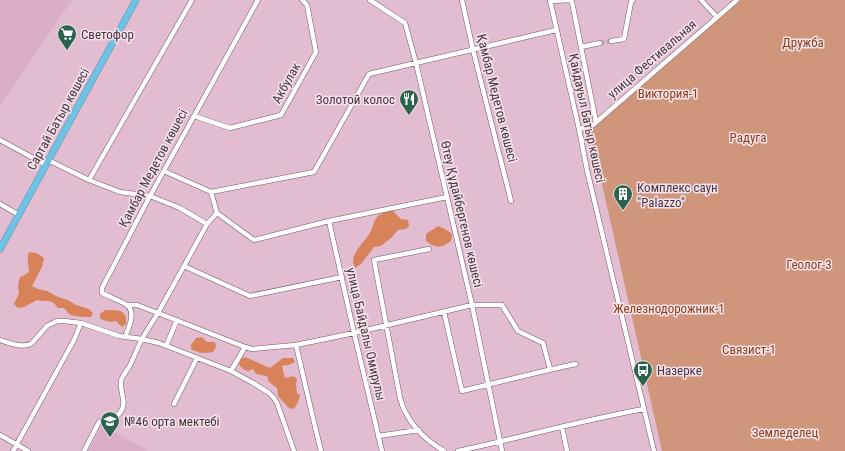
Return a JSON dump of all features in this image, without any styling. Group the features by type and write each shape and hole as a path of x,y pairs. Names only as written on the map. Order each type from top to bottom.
{"highway":[{"name":"Сартай Батыр көшесі","path":"0,248 136,0"}],"street":[{"path":"89,180 192,0"},
{"name":"Қамбар Медетов көшесі","path":"128,305 102,293 102,288 150,196 258,0"},
{"name":"Акбулак","path":"194,116 230,128 281,115 316,52 307,5 302,0"},
{"name":"Өтеу Құдайбергенов көшесі","path":"370,0 405,23 416,63 472,305 502,451"},
{"name":"Қамбар Медетов көшесі","path":"462,0 511,201"},
{"path":"611,41 624,38 631,2 633,0"},
{"path":"701,0 716,17"},
{"name":"улица Фестивальная","path":"579,129 593,125 737,0"},
{"path":"550,1 572,1 596,122"},
{"name":"Қайдауыл Батыр көшесі","path":"550,1 590,184 654,451"},
{"path":"164,171 211,192 314,172 369,74 556,30"},
{"path":"581,46 600,43"},
{"path":"0,140 47,163 120,192 150,196 180,208 207,224"},
{"path":"211,192 217,213 254,240 329,221 447,196"},
{"path":"0,204 19,215"},
{"path":"84,451 99,422 118,416 120,413 124,403 121,384 122,379 142,339 207,224 217,213"},
{"name":"улица Байдалы Омирулы","path":"329,221 382,451"},
{"path":"429,249 374,260 400,398 405,412 413,424 432,443 444,451"},
{"path":"184,266 250,296 342,277"},
{"path":"125,337 131,319 131,312 128,305 136,305 252,349 296,345 472,305 502,305 518,331 543,343 550,369"},
{"path":"444,312 462,391 576,364"},
{"path":"0,340 20,346 28,345 32,343 47,326 57,321 64,320 81,323 120,336 142,339 166,346 231,371 269,392 278,403 294,451"},
{"path":"166,346 177,320"},
{"path":"13,451 74,340 81,323"},
{"path":"296,345 321,451"},
{"path":"231,371 245,347"},
{"path":"174,404 197,358"},
{"path":"458,451 620,413 644,409"},
{"path":"562,427 567,451"},
{"path":"378,436 419,430"},
{"path":"0,435 28,451"}],"shaded area":[{"path":"0,0 72,0 0,106"},
{"path":"386,211 393,211 401,219 408,220 409,226 406,229 398,230 381,246 374,247 361,264 355,268 353,259 357,250 370,233 376,218"},
{"path":"438,226 452,234 451,241 438,247 426,241 426,234"},
{"path":"29,252 36,253 44,258 42,267 32,286 89,309 93,313 91,317 70,315 64,308 58,308 51,301 37,300 24,307 18,308 14,304 19,293 18,285 20,277 29,272"},
{"path":"105,310 121,311 125,315 126,324 122,327 116,321 110,322 100,319 100,314"},
{"path":"202,337 207,342 215,342 216,347 213,352 201,353 191,349 191,345 196,338"},
{"path":"245,357 270,368 283,358 293,358 295,362 282,366 285,378 294,376 297,379 297,393 300,395 294,409 289,408 278,396 277,388 269,382 267,376 256,374 253,369 248,371 239,365 241,359"},
{"name":"№46 орта мектебі","path":"102,425 149,451 88,451"}],"green space":[{"path":"737,0 845,0 845,451 662,451 588,127"}],"tunnel":[{"path":"600,43 611,41"}],"place":[{"name":"Светофор","path":"67,51"},
{"name":"Золотой колос","path":"409,116"},
{"name":"Комплекс саун \"Palazzo\"","path":"623,211"},
{"name":"Назерке","path":"643,387"},
{"name":"№46 орта мектебі","path":"110,438"}],"park label":[{"name":"Дружба","path":"803,42"},
{"name":"Виктория-1","path":"668,93"},
{"name":"Радуга","path":"748,137"},
{"name":"Геолог-3","path":"809,264"},
{"name":"Железнодорожник-1","path":"669,308"},
{"name":"Связист-1","path":"749,349"},
{"name":"Земледелец","path":"785,432"}]}
